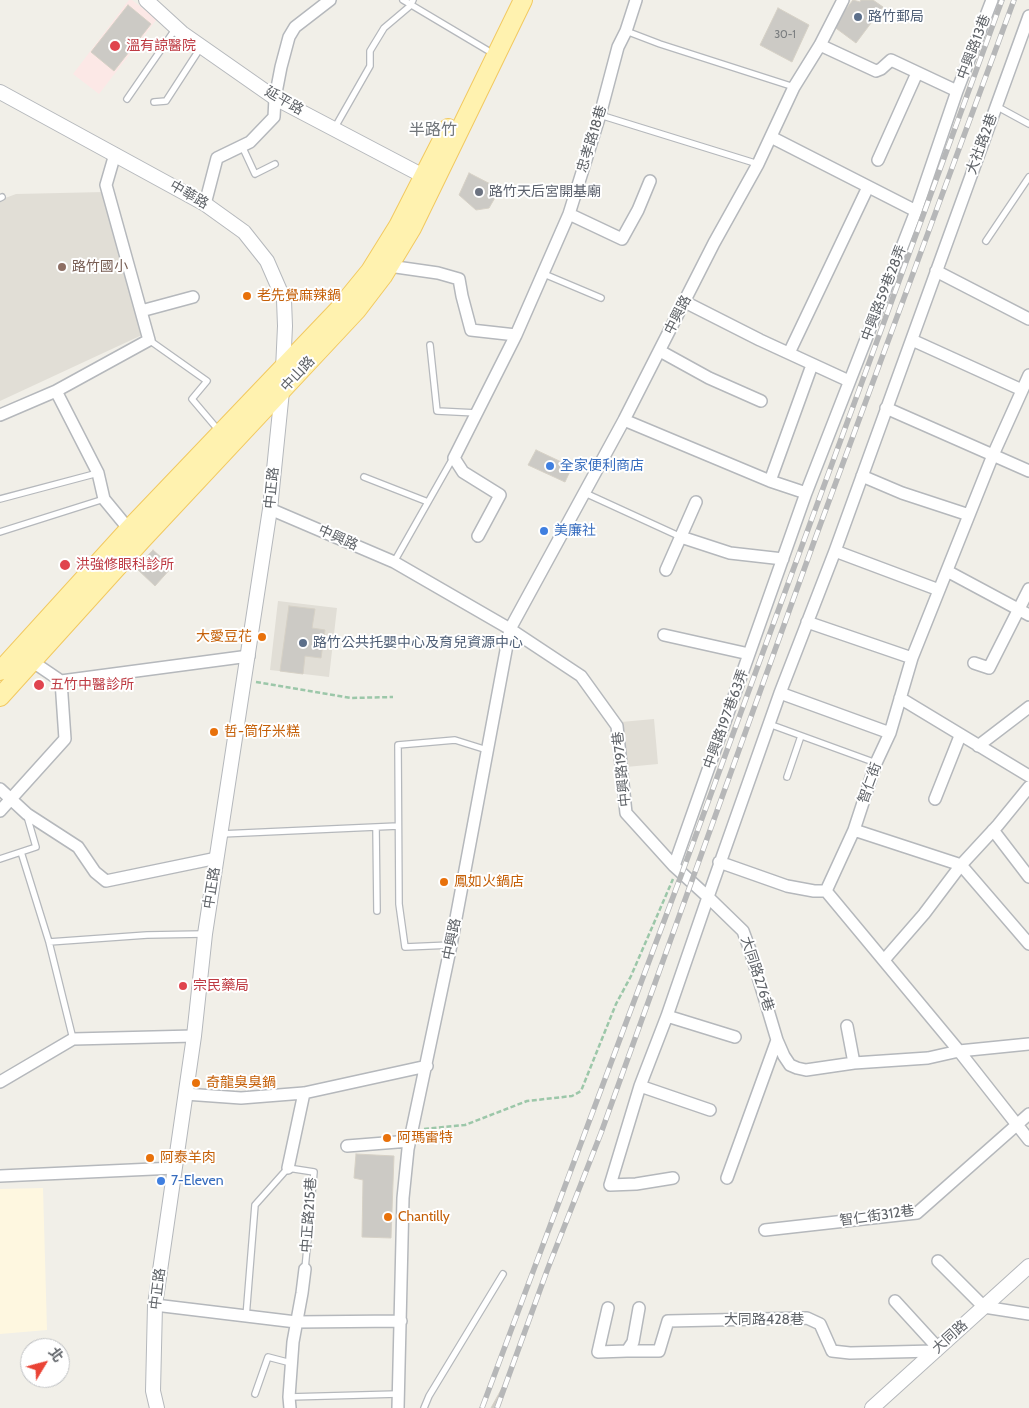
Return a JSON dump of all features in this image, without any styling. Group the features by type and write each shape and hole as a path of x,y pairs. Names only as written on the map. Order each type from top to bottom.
{"main road":[{"name":"中山路","path":"0,671 282,391 357,310 389,266 412,228 430,180 487,50 512,0"},
{"name":"中山路","path":"0,697 33,662 220,433 339,309 370,271 430,180 523,0"}],"street":[{"name":"延平路","path":"146,0 176,28 275,98 430,180"},
{"path":"205,204 217,158 250,142 274,117 280,67 289,37 295,27 330,0"},
{"name":"忠孝路18巷","path":"454,458 516,335 569,214 600,114 618,47 626,31 636,0"},
{"name":"中興路","path":"401,1321 404,1198 411,1135 451,945 510,629 624,420 714,243 758,164 794,87 820,45 843,0"},
{"name":"中興路13巷","path":"820,45 876,71 891,60 957,91 992,0"},
{"name":"大社路2巷","path":"708,897 780,693 835,551 1028,21"},
{"path":"878,160 916,73"},
{"name":"中興路59巷28弄","path":"749,654 806,493 916,211 957,91"},
{"name":"中華路","path":"0,92 205,204 244,232 267,261 284,300 285,326 282,369"},
{"path":"771,137 916,211"},
{"path":"0,415 56,391 149,340 106,185 115,154"},
{"path":"569,214 622,239 638,210 650,181"},
{"path":"789,353 868,187"},
{"path":"389,266 459,279 471,330 516,335"},
{"path":"936,271 1029,319"},
{"path":"141,311 193,297"},
{"path":"685,302 812,365 849,381"},
{"path":"912,340 1022,390"},
{"path":"660,351 709,378 761,401"},
{"path":"770,481 812,365"},
{"name":"中正路","path":"157,1408 154,1391 155,1305 194,1036 205,934 270,509 282,391 282,369"},
{"name":"智仁街","path":"826,891 854,830 876,763 890,732 912,658 993,455 1029,375"},
{"path":"56,391 98,473 104,499 135,536"},
{"path":"886,408 1029,471"},
{"path":"624,420 770,481 806,493"},
{"path":"454,458 463,472 500,495 478,536"},
{"path":"862,476 902,493 969,515"},
{"path":"666,570 696,502"},
{"name":"中興路","path":"270,509 394,562 510,629"},
{"path":"681,537 730,553 783,559"},
{"path":"835,551 939,590"},
{"path":"948,571 1024,612"},
{"path":"974,663 989,668 1024,612 1029,590"},
{"path":"807,622 912,658"},
{"name":"中興路197巷","path":"510,629 581,676 618,726 626,813 676,868 708,897"},
{"name":"中興路197巷63弄","path":"664,635 749,654 676,868"},
{"path":"33,662 61,682 249,656"},
{"path":"0,811 65,739 61,682"},
{"path":"780,693 890,732"},
{"path":"900,698 1029,776"},
{"path":"978,746 1029,706"},
{"path":"935,799 960,736"},
{"path":"884,960 1029,787"},
{"path":"0,789 27,814 78,847 95,872 106,880 217,858"},
{"path":"854,830 962,865 1029,944"},
{"path":"993,830 1029,877"},
{"path":"720,862 787,886 814,891 826,891 959,1051 1029,1140"},
{"path":"673,1178 636,1184 610,1185 640,1086 667,1016 708,897"},
{"name":"大同路276巷","path":"708,897 743,931 776,1040 790,1065 806,1070 854,1063 928,1058 959,1051 1029,1044"},
{"path":"667,1016 735,1037"},
{"path":"847,1026 854,1063"},
{"path":"0,1082 73,1038 194,1036"},
{"path":"728,1178 776,1040"},
{"path":"185,1094 240,1098 304,1093 427,1066"},
{"path":"640,1086 710,1110"},
{"path":"288,1168 304,1093"},
{"name":"智仁街312巷","path":"765,1230 917,1213 1029,1114"},
{"path":"347,1146 411,1135"},
{"path":"2,1172 176,1168"},
{"path":"938,1261 984,1306 1029,1314"},
{"name":"大同路","path":"872,1408 1029,1266"},
{"name":"中正路215巷","path":"289,1402 291,1363 305,1269"},
{"path":"895,1302 936,1350"},
{"path":"155,1305 296,1322 401,1321 398,1408"},
{"path":"608,1308 598,1352 627,1350 633,1342 639,1308"},
{"name":"大同路428巷","path":"627,1350 659,1351 668,1321 807,1318 820,1324 832,1351 850,1353 936,1350"}],"lane":[{"path":"403,0 412,3 487,50"},
{"path":"334,129 370,66 370,51 384,28 412,3"},
{"path":"127,99 176,28"},
{"path":"626,31 794,87"},
{"path":"154,102 166,101 202,47"},
{"path":"996,106 1029,124"},
{"path":"600,114 758,164"},
{"path":"242,146 255,174 275,164"},
{"path":"986,241 1029,177"},
{"path":"544,274 601,298"},
{"path":"149,340 207,381 192,399 220,433"},
{"path":"430,346 437,411 477,413"},
{"path":"394,562 454,458"},
{"path":"0,499 98,473"},
{"path":"364,476 428,502"},
{"path":"585,493 681,537"},
{"path":"0,532 104,499"},
{"path":"769,724 876,763"},
{"path":"787,777 801,736"},
{"path":"451,945 405,947 399,904 398,745 455,740 487,750"},
{"path":"0,859 36,847 27,814"},
{"path":"221,834 398,826"},
{"path":"376,828 377,911"},
{"path":"21,852 49,942 73,1038"},
{"path":"49,942 147,935 205,934"},
{"name":"中正路215巷","path":"246,1316 255,1205 288,1168 314,1172 305,1269"},
{"path":"424,1408 429,1396 503,1274"},
{"path":"255,1394 268,1357 291,1363"},
{"path":"289,1402 398,1394"}],"path":[{"path":"245,680 351,698 393,696"},
{"path":"411,1135 465,1125 527,1100 572,1096 581,1091 616,1004 631,976 676,868"}],"shaded area":[{"name":"溫有諒醫院","path":"129,0 132,0 157,19 99,94 73,74"},
{"name":"路竹國小","path":"104,192 142,335 0,401 0,200 16,194"},
{"name":"路竹公共托嬰中心及育兒資源中心","path":"278,601 337,608 329,677 270,670"},
{"path":"654,719 658,764 626,767 621,722"},
{"path":"43,1188 47,1330 0,1334 0,1189"}],"building":[{"name":"路竹郵局","path":"853,0 860,2 861,0 873,0 883,7 856,43 833,26"},
{"name":"溫有諒醫院","path":"128,5 151,24 114,71 91,52"},
{"path":"778,8 809,25 792,62 760,45"},
{"name":"路竹天后宮開基廟","path":"469,173 500,189 489,208 476,210 459,195"},
{"name":"全家便利商店","path":"536,450 572,467 565,482 528,465"},
{"path":"153,550 172,567 155,586 136,568"},
{"name":"路竹公共托嬰中心及育兒資源中心","path":"289,606 315,609 312,628 325,630 321,658 305,656 303,674 280,671"},
{"path":"356,1154 394,1156 391,1238 362,1237 363,1180 354,1178"},
{"path":"502,1388 494,1408 491,1408"}],"railway":[{"path":"482,1408 682,873 1002,0"},
{"path":"497,1408 548,1268 601,1133 815,539 1014,0"}],"place":[{"name":"路竹郵局","path":"858,17"},
{"name":"溫有諒醫院","path":"115,46"},
{"name":"路竹天后宮開基廟","path":"479,192"},
{"name":"路竹國小","path":"62,267"},
{"name":"老先覺麻辣鍋","path":"247,296"},
{"name":"全家便利商店","path":"550,466"},
{"name":"美廉社","path":"544,531"},
{"name":"洪強修眼科診所","path":"65,565"},
{"name":"大愛豆花","path":"262,637"},
{"name":"路竹公共托嬰中心及育兒資源中心","path":"303,643"},
{"name":"五竹中醫診所","path":"39,685"},
{"name":"哲-筒仔米糕","path":"214,732"},
{"name":"鳳如火鍋店","path":"444,882"},
{"name":"宗民藥局","path":"183,986"},
{"name":"奇龍臭臭鍋","path":"196,1083"},
{"name":"阿瑪雷特","path":"387,1138"},
{"name":"阿泰羊肉","path":"150,1158"},
{"name":"7-Eleven","path":"161,1181"},
{"name":"Chantilly","path":"388,1217"}],"district":[{"name":"半路竹","path":"433,130"}]}
